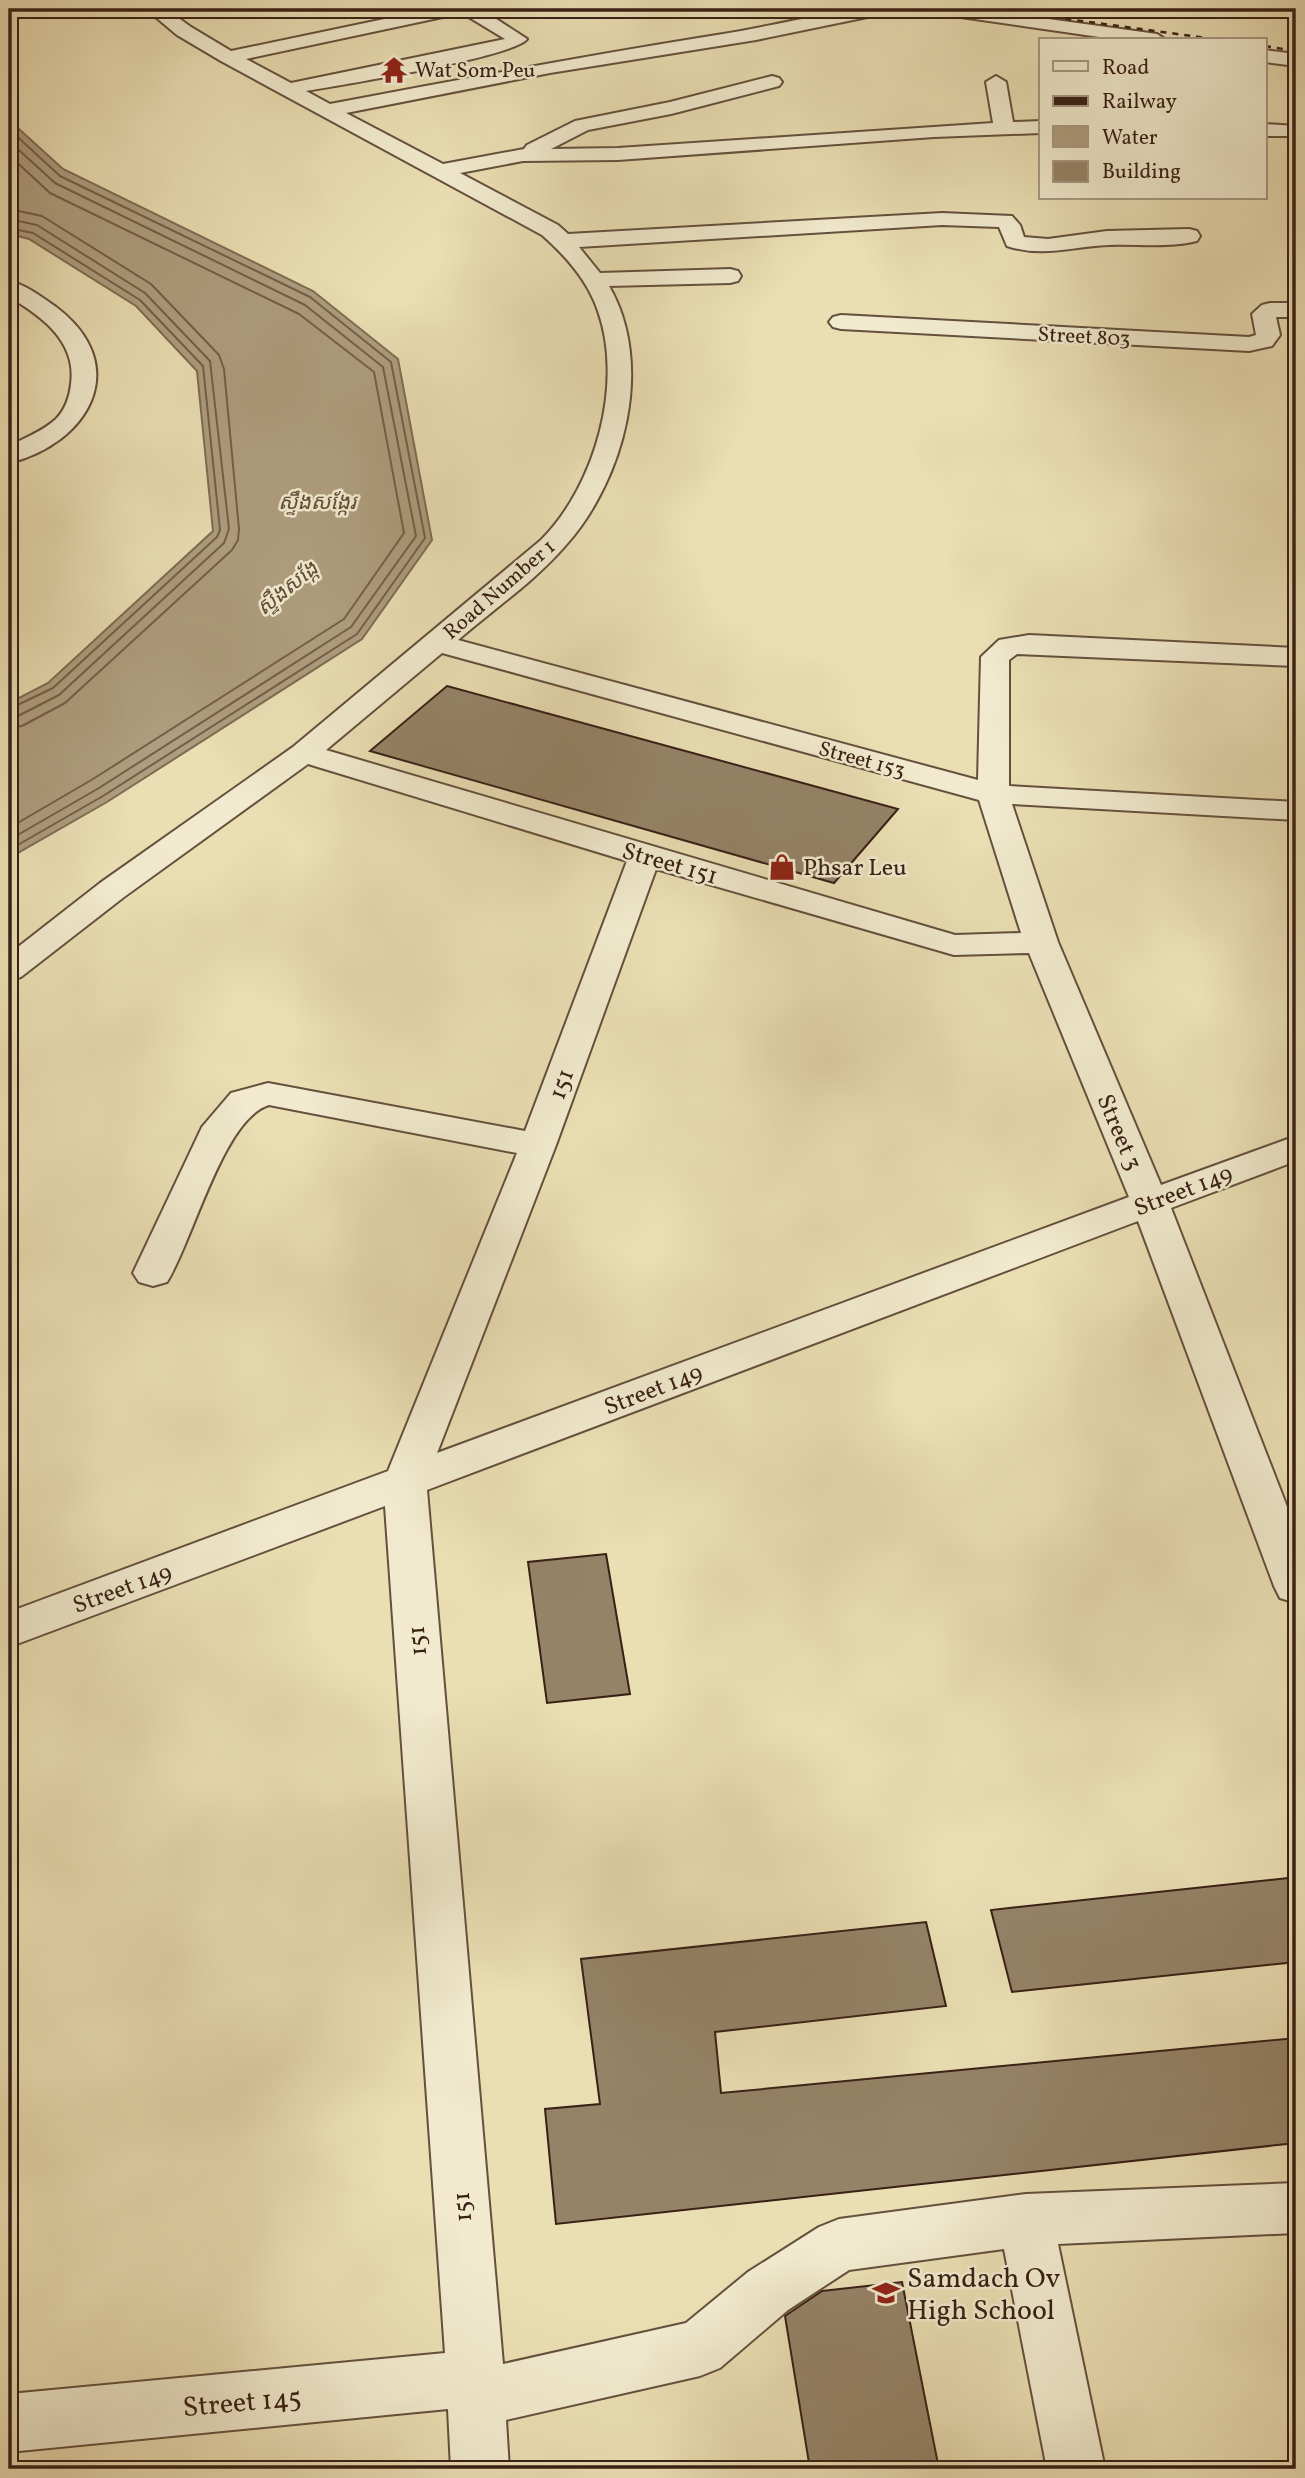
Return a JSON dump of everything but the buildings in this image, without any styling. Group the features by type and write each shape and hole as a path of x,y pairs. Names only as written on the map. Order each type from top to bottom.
{"street":[{"name":"Road Number 1","path":"9,970 112,890 304,753 528,567 562,533 588,492 606,447 617,405 620,361 613,318 593,280 564,241 550,230 228,57 184,31 155,9"},
{"path":"228,57 457,9 472,11 518,38 512,43 483,50 289,89"},
{"path":"329,110 550,67 756,34 882,9"},
{"path":"940,9 1143,38"},
{"path":"316,38 378,72"},
{"path":"1266,56 1296,60"},
{"path":"523,155 582,125 671,108 772,82"},
{"path":"996,82 1004,127"},
{"path":"439,171 523,155 618,154 1004,127 1039,127"},
{"path":"1266,130 1293,131"},
{"path":"564,241 942,219 1004,221 1009,225 1015,241 1027,244 1052,245 1106,238 1171,239 1189,236"},
{"path":"593,280 730,276"},
{"path":"9,288 30,300 66,329 81,349 86,376 80,404 65,424 39,441 9,454"},
{"name":"Street 803","path":"841,322 1250,344 1264,341 1268,335 1264,314 1270,310 1296,310"},
{"name":"Street 153","path":"437,643 993,794 1296,811"},
{"name":"Street 3","path":"1296,657 1052,644 1009,646 995,657 993,794 1041,942 1284,1523 1296,1586"},
{"name":"Street 151","path":"304,753 645,856 954,945 1041,942"},
{"name":"151","path":"480,2469 476,2388 405,1482 538,1145 645,856"},
{"path":"153,1273 215,1135 244,1101 268,1094 538,1145"},
{"name":"Street 149","path":"9,1630 1296,1148"},
{"name":"Street 145","path":"9,2423 476,2388 700,2348 768,2291 839,2245 1026,2220 1296,2208"},
{"path":"1026,2220 1076,2469"}],"water":[{"name":"ស្ទឹងសង្កែរ","path":"9,120 63,169 313,291 398,359 432,540 362,639 107,802 9,858 9,703 48,683 213,531 197,371 136,306 29,239 9,234"}],"railway":[{"path":"994,9 1206,38"},
{"path":"1266,46 1296,51"}],"place":[{"name":"Wat Som Peu","path":"394,70"},
{"name":"Phsar Leu","path":"782,867"},
{"name":"Samdach Ov High School","path":"886,2293"}],"water label":[{"name":"ស្ទឹងសង្កែ","path":"287,588"}]}
